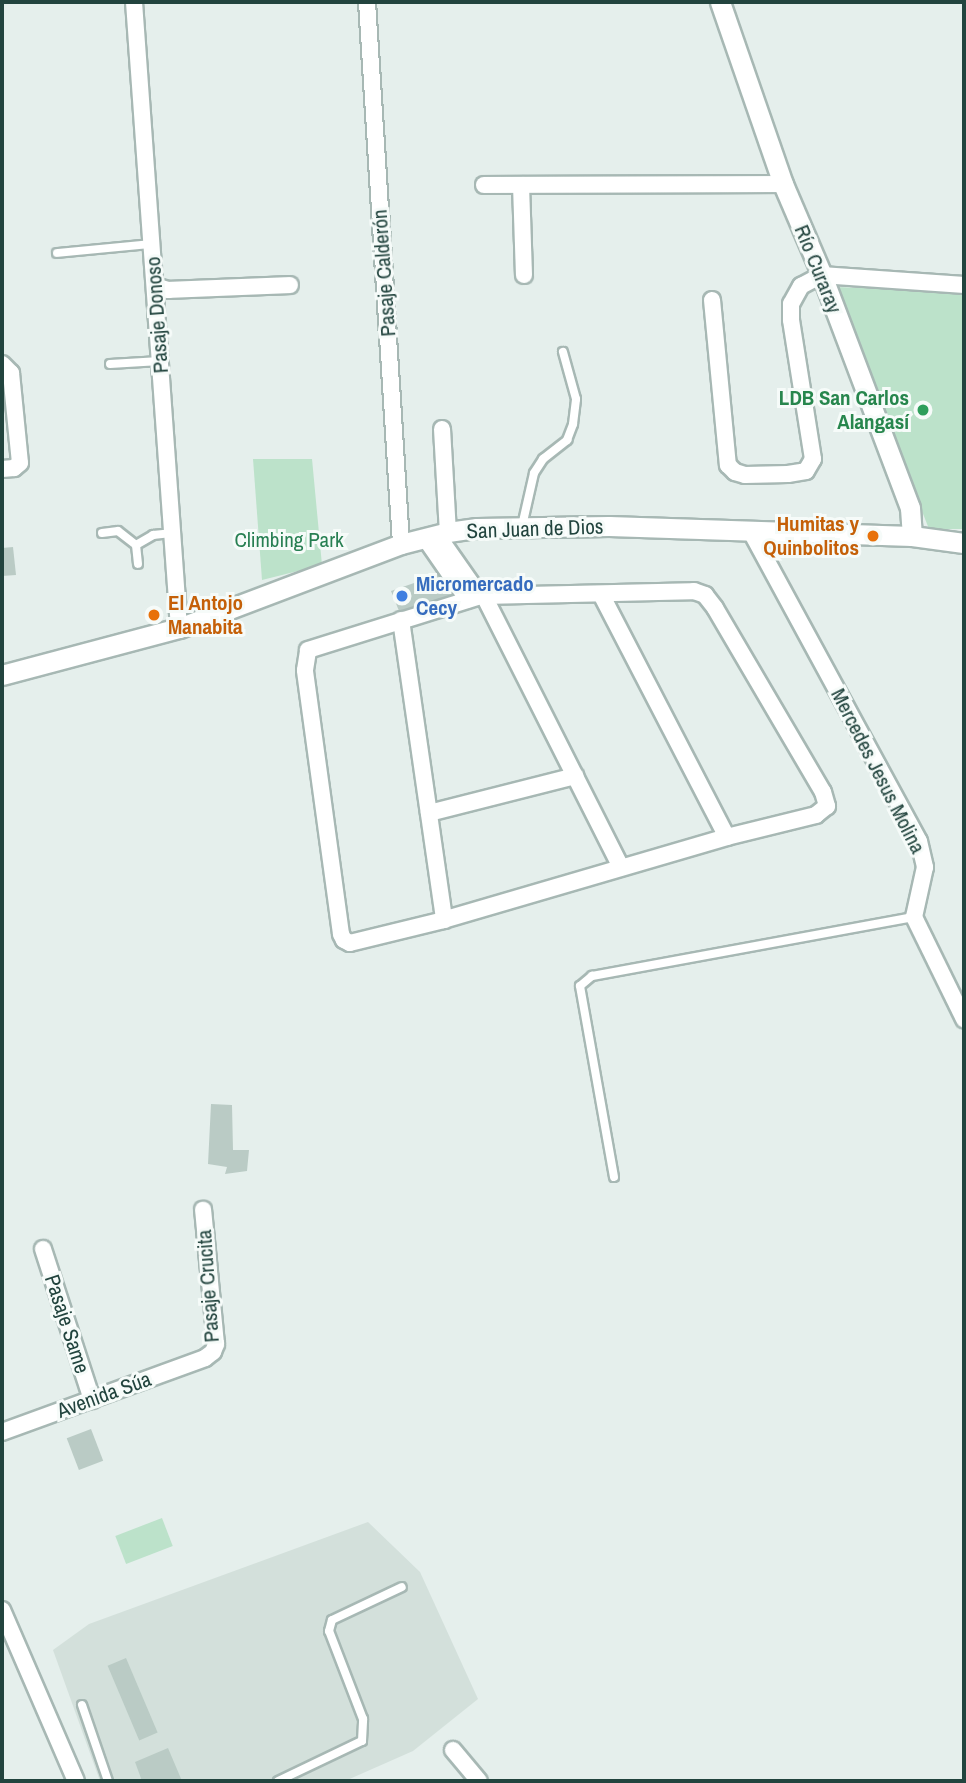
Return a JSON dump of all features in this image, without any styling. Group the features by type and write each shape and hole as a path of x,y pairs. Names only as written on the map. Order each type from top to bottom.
{"street":[{"name":"Pasaje Donoso","path":"134,2 179,628"},
{"name":"Pasaje Calderón","path":"367,2 401,544"},
{"name":"Río Curaray","path":"720,2 783,184 822,275 911,508 912,536"},
{"path":"484,185 783,184"},
{"path":"521,185 524,275"},
{"path":"712,300 728,465 745,475 802,473 811,466 813,446 794,349 791,304 801,286 822,275 964,285"},
{"path":"155,286 167,290 290,285"},
{"path":"2,364 11,373 20,463 14,468 2,469"},
{"path":"442,429 437,535 477,598 575,776 621,867"},
{"name":"San Juan de Dios","path":"2,676 179,628 401,544 437,535 522,528 609,526 912,536 964,542"},
{"name":"Mercedes Jesus Molina","path":"750,530 919,841 925,867 914,916"},
{"path":"694,591 705,595 823,792 827,806 816,815 727,837 444,920 350,943 341,934 305,656 316,646 477,598 602,596 694,591"},
{"path":"602,596 727,837"},
{"path":"401,620 444,920"},
{"path":"429,813 575,776"},
{"path":"914,916 964,1019"},
{"name":"Pasaje Crucita","path":"203,1210 216,1344 205,1358"},
{"name":"Pasaje Same","path":"43,1249 92,1400"},
{"name":"Avenida Súa","path":"2,1432 205,1358"},
{"path":"2,1610 76,1781"},
{"path":"453,1751 479,1781"}],"lane":[{"path":"57,253 152,244"},
{"path":"522,528 534,473 543,459 567,440 573,424 576,399 563,352"},
{"path":"110,364 160,361"},
{"path":"102,533 118,531 136,545 138,564"},
{"path":"136,545 153,535 171,533"},
{"path":"614,1177 580,986 592,976 914,916"},
{"path":"278,1781 362,1741 363,1719 329,1631 332,1620 402,1587"},
{"path":"82,1705 108,1781"}],"shaded area":[{"path":"368,1522 420,1572 478,1699 413,1751 345,1781 100,1781 53,1650 89,1624"}],"green space":[{"name":"LDB San Carlos Alangasí","path":"834,287 964,291 964,529 929,529"},
{"name":"Climbing Park","path":"253,459 312,459 322,565 262,580"},
{"path":"162,1518 173,1546 126,1564 115,1536"}],"building":[{"path":"13,547 16,575 2,576 2,548"},
{"path":"440,574 454,588 453,595 399,611 391,591"},
{"path":"211,1104 232,1105 233,1150 249,1150 247,1171 225,1174 227,1167 208,1164"},
{"path":"91,1429 103,1461 79,1470 67,1438"},
{"path":"126,1658 158,1733 139,1740 108,1666"},
{"path":"168,1748 182,1781 142,1781 135,1762"}],"place":[{"name":"LDB San Carlos Alangasí","path":"923,410"},
{"name":"Humitas y Quinbolitos","path":"873,536"},
{"name":"Micromercado Cecy","path":"402,596"},
{"name":"El Antojo Manabita","path":"154,615"}]}
